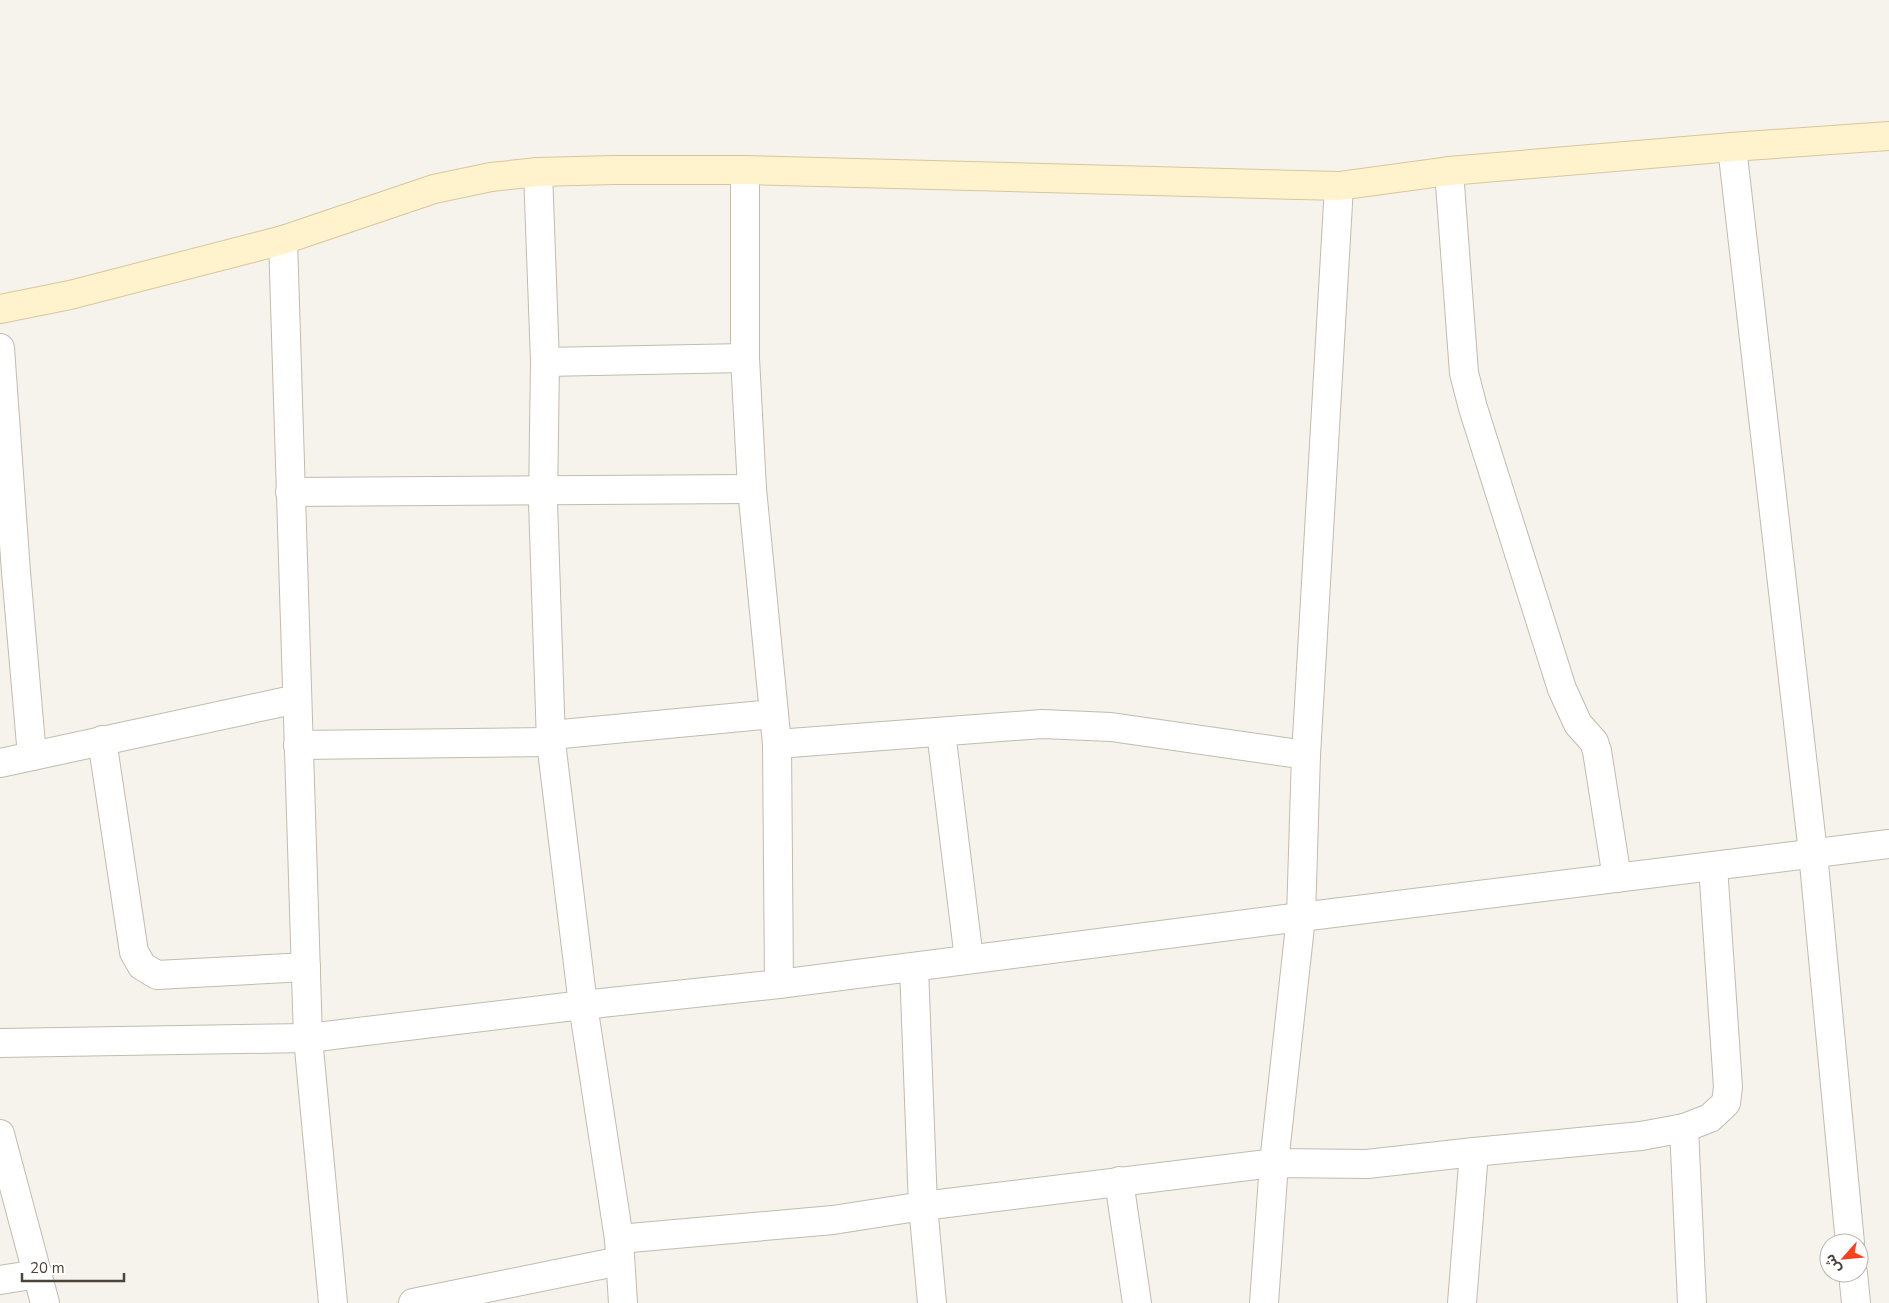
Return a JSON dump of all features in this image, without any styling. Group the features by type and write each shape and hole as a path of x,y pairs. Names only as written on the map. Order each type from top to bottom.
{"street":[{"path":"0,309 70,295 283,240 434,189 491,177 538,172 745,170 1339,186 1448,171 1889,136"},
{"path":"1732,147 1813,853 1849,1233"},
{"path":"745,170 745,358 752,489 776,744 779,984"},
{"path":"1448,171 1464,373 1472,408 1562,689 1578,724 1594,742 1597,751 1617,878"},
{"path":"538,172 545,362 544,489 551,739 583,1005 620,1250 623,1303"},
{"path":"1264,1303 1274,1163 1302,917 1306,755 1339,186"},
{"path":"283,240 308,1038 333,1303"},
{"path":"0,348 8,574 32,756"},
{"path":"545,362 745,358"},
{"path":"290,492 752,489"},
{"path":"0,763 297,698"},
{"path":"298,745 551,739 773,714"},
{"path":"776,744 1042,724 1111,727 1306,755"},
{"path":"941,732 969,959"},
{"path":"102,740 134,952 142,966 157,975 306,967"},
{"path":"0,1043 308,1038 779,984 1889,844"},
{"path":"413,1303 620,1250 923,1206 1274,1163 1368,1164 1641,1136 1684,1128 1710,1118 1726,1103 1728,1087 1713,866"},
{"path":"914,967 923,1206 932,1303"},
{"path":"1684,1128 1692,1303"},
{"path":"0,1134 45,1303"},
{"path":"1462,1303 1474,1152"},
{"path":"1119,1181 1137,1303"},
{"path":"0,1280 38,1274"},
{"path":"1854,1283 1856,1303"}]}
